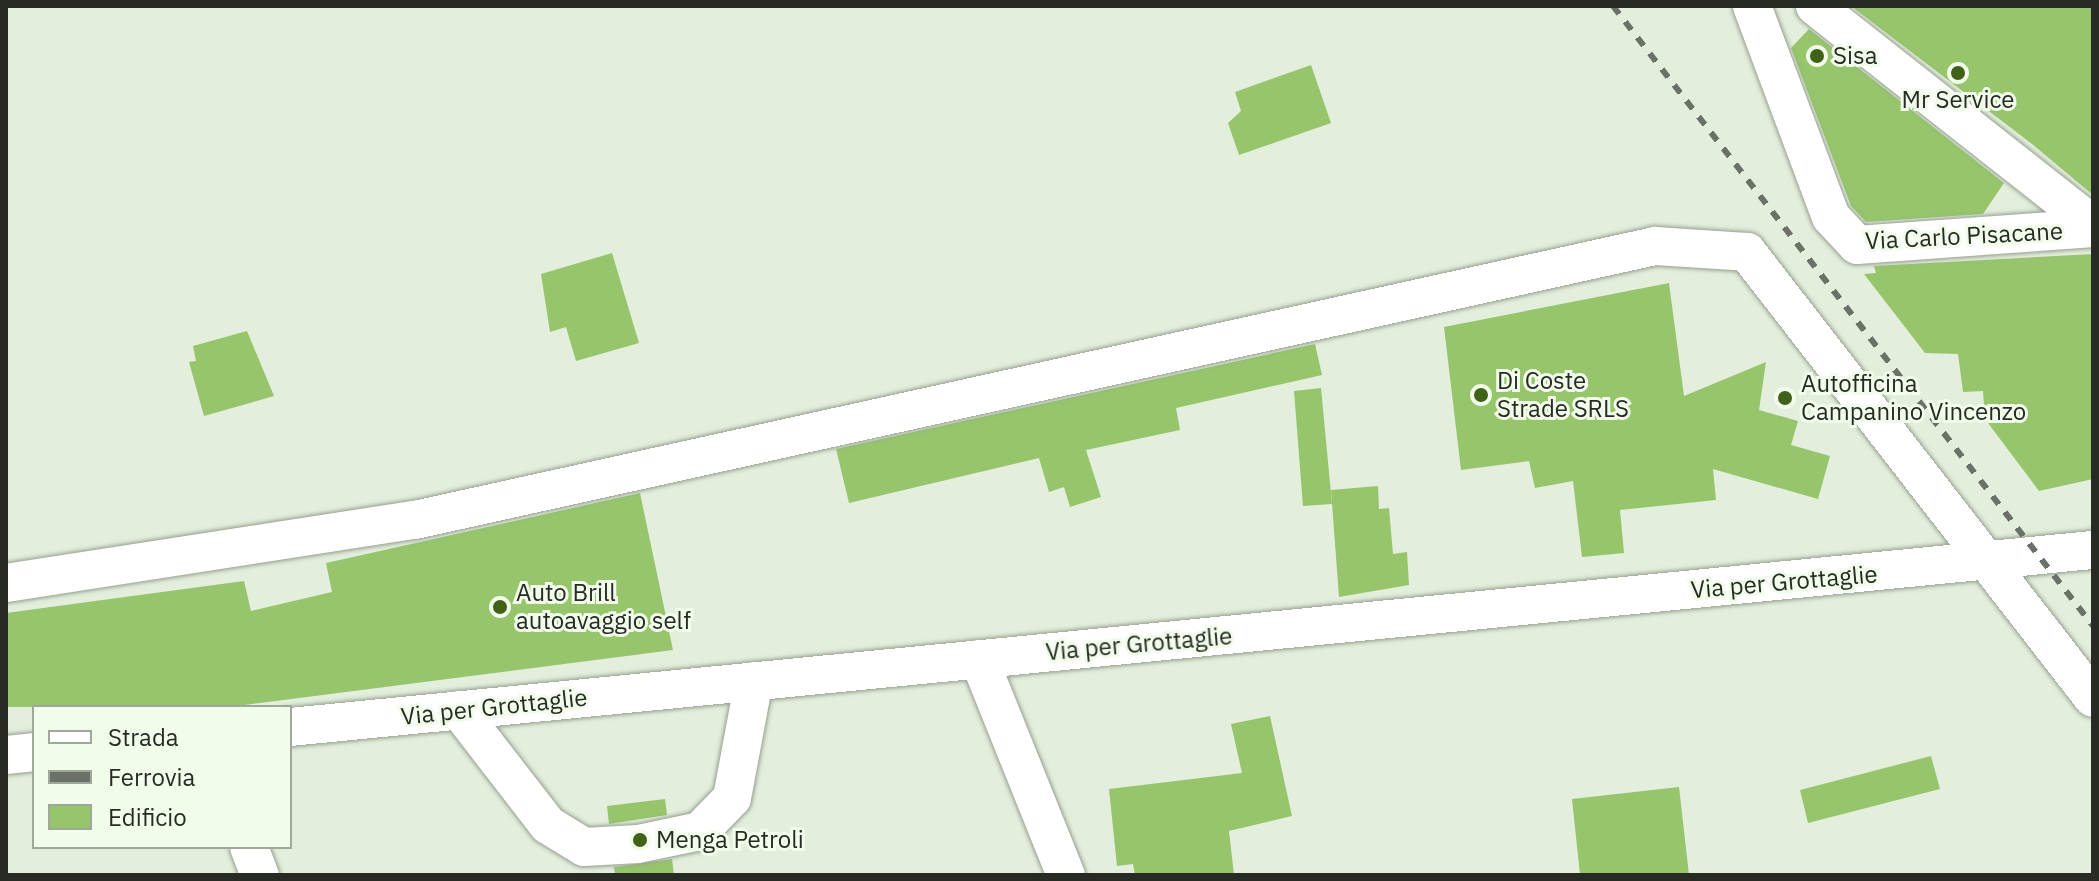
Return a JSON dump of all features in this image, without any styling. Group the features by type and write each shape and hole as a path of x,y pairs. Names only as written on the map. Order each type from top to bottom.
{"street":[{"name":"Via Carlo Pisacane","path":"1752,6 1831,217 1857,245 2093,226"},
{"path":"1815,6 2093,226"},
{"path":"6,583 415,520 1655,246 1747,252 2093,698"},
{"name":"Via per Grottaglie","path":"292,727 1988,563 2093,550"},
{"path":"979,659 1066,875"},
{"path":"459,710 548,825 584,847 638,844 700,831 732,798 754,681"},
{"path":"6,755 32,752"},
{"path":"250,849 260,875"}],"building":[{"path":"1851,6 2093,6 2093,195 2032,144"},
{"path":"1809,29 2004,183 1983,214 1866,222 1851,206 1791,48"},
{"path":"1311,65 1331,123 1239,155 1228,123 1241,111 1235,92"},
{"path":"612,253 639,343 576,361 566,327 550,332 541,274"},
{"path":"2093,254 2093,479 2039,491 1985,419 1983,391 1963,392 1958,354 1925,353 1864,274 1876,273 1874,266"},
{"path":"1669,283 1684,396 1766,362 1759,410 1798,421 1791,445 1830,456 1818,499 1713,469 1716,500 1620,510 1624,553 1582,557 1573,481 1535,488 1529,461 1461,470 1444,327"},
{"path":"247,331 274,396 204,416 189,362 196,361 193,346"},
{"path":"1315,344 1322,375 1176,408 1180,430 1086,450 1101,497 1070,507 1064,487 1049,492 1039,458 849,503 836,449"},
{"path":"1321,388 1332,504 1303,506 1294,391"},
{"path":"1378,486 1379,509 1389,508 1393,554 1407,552 1409,585 1339,597 1331,490"},
{"path":"640,493 673,650 245,705 6,707 6,613 244,581 251,611 332,592 326,563"},
{"path":"1270,716 1292,816 1229,831 1234,875 1135,875 1133,864 1117,866 1109,789 1242,773 1231,724"},
{"path":"1931,756 1940,789 1808,823 1800,790"},
{"path":"1679,787 1689,875 1580,875 1572,799"},
{"path":"665,799 667,815 609,824 607,806"},
{"path":"672,859 674,875 615,875 614,867"}],"railway":[{"path":"1613,6 2093,626"}],"place":[{"name":"Sisa","path":"1817,56"},
{"name":"Mr Service","path":"1958,73"},
{"name":"Di Coste Strade SRLS","path":"1481,395"},
{"name":"Autofficina Campanino Vincenzo","path":"1785,398"},
{"name":"Auto Brill autoavaggio self","path":"500,607"},
{"name":"Menga Petroli","path":"640,840"}]}
